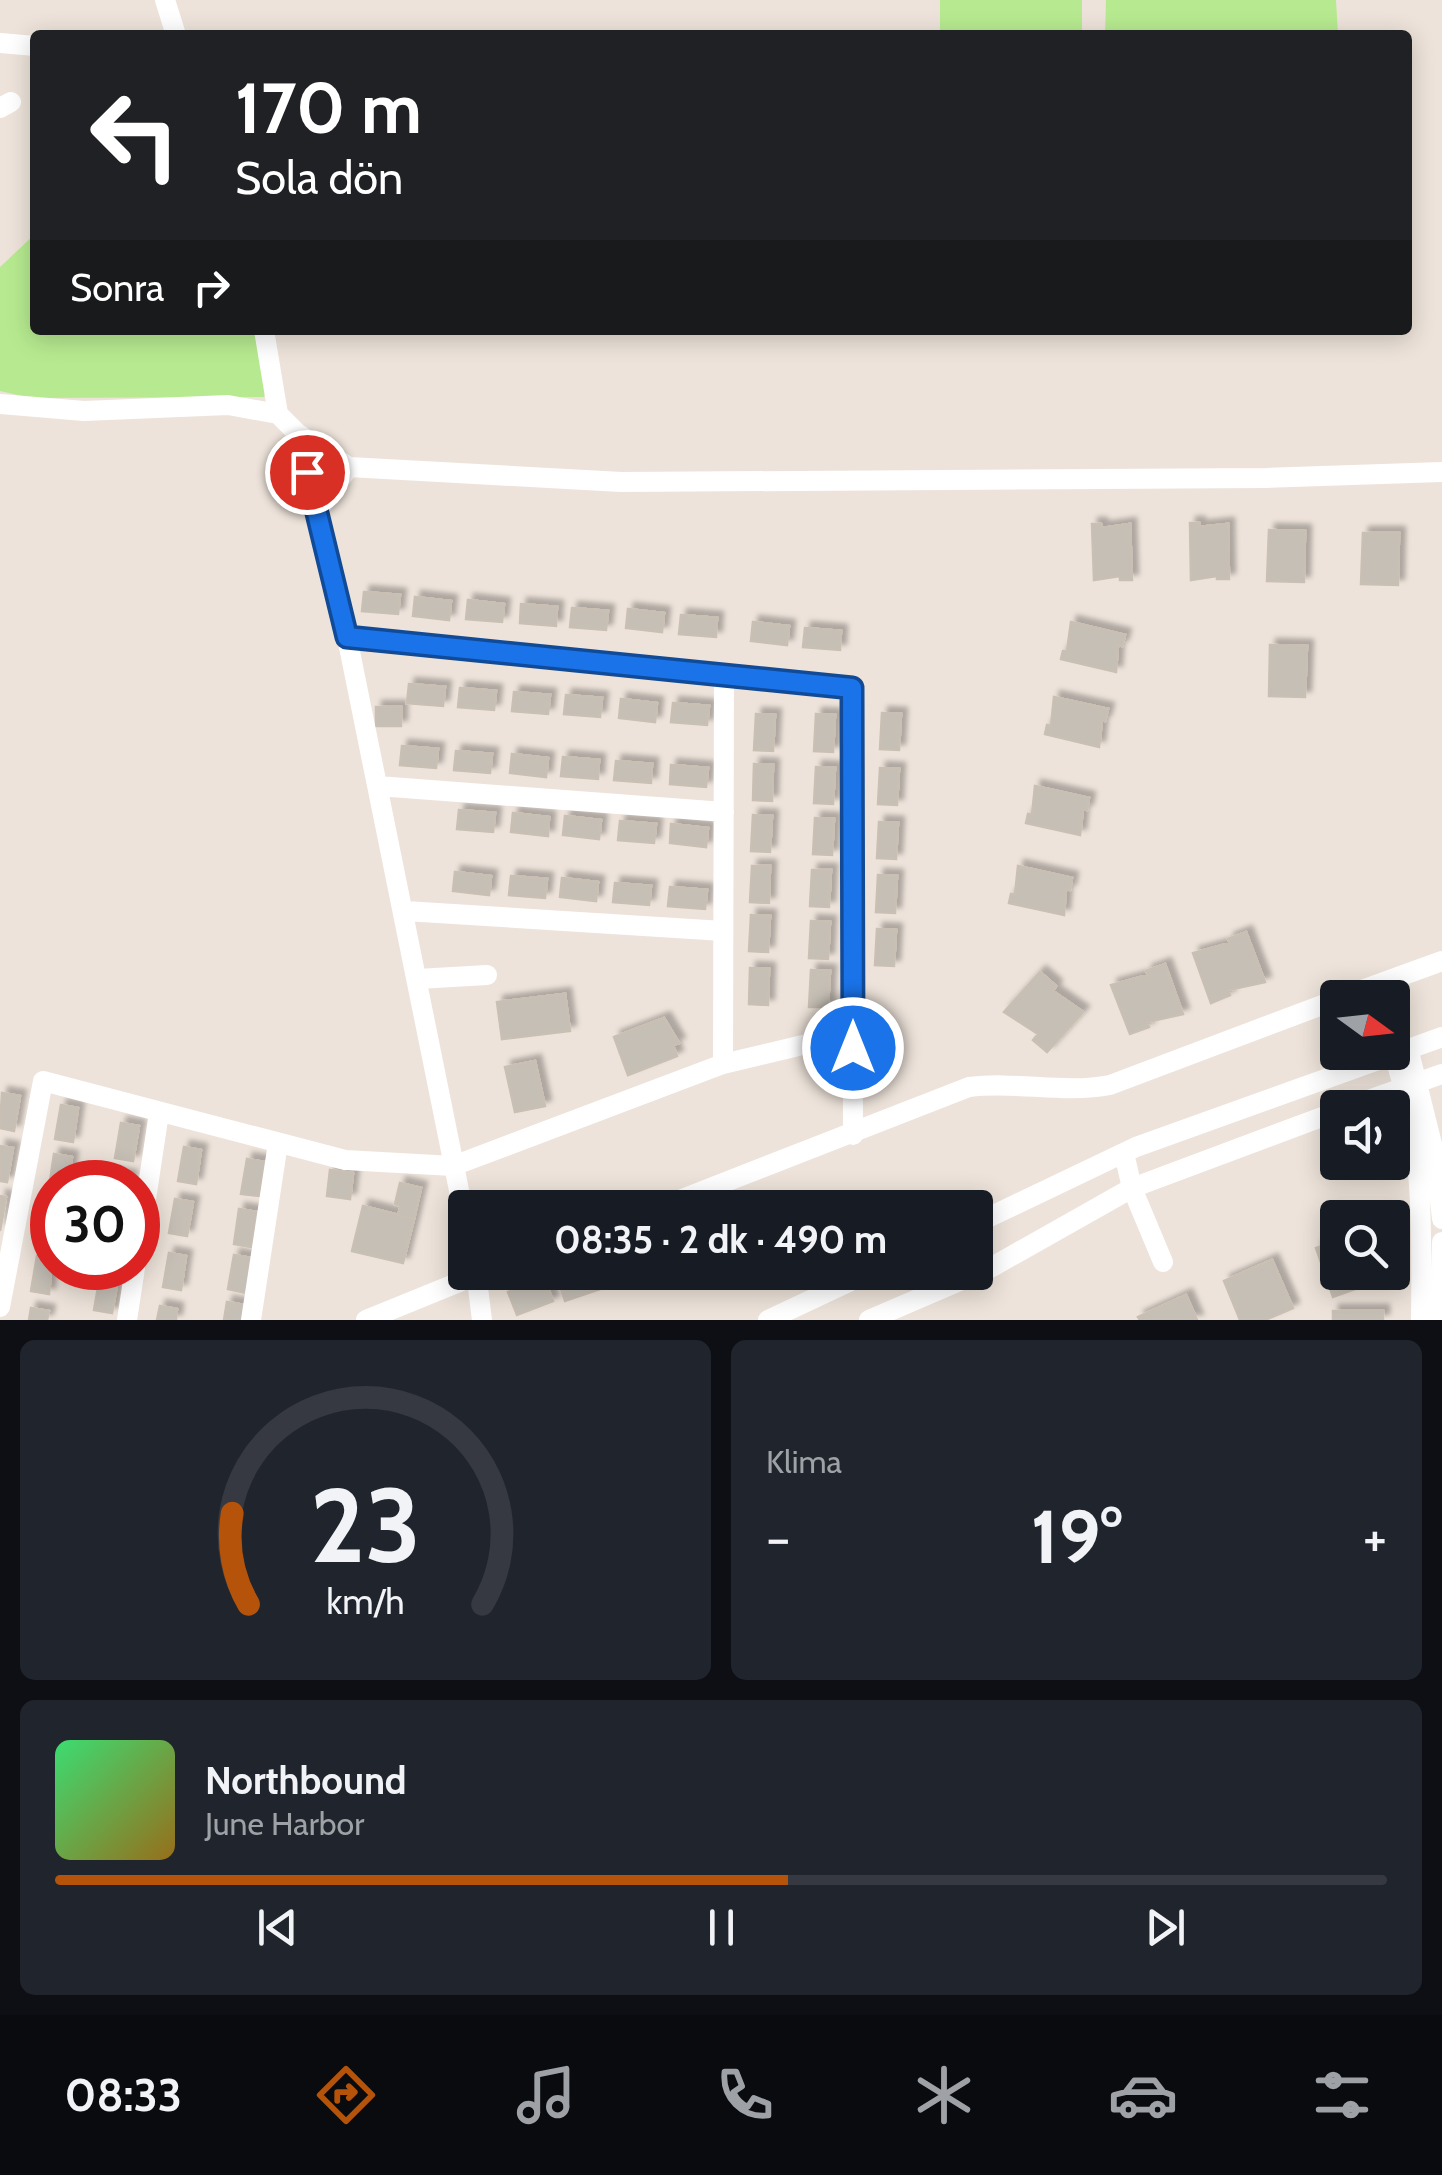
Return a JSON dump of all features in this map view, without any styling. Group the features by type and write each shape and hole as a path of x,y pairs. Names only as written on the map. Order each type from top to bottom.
{"street":[{"path":"165,0 174,30"},
{"path":"0,44 30,46"},
{"path":"265,335 278,414"},
{"path":"0,404 84,411 228,405 278,414 297,433 349,467 621,482 1442,472"},
{"path":"297,433 347,637 458,1190"},
{"path":"318,510 349,467"},
{"path":"347,637 852,688 853,1135"},
{"path":"723,1064 724,674"},
{"path":"378,786 724,812"},
{"path":"405,911 724,932"},
{"path":"1389,980 1442,961"},
{"path":"418,980 487,975"},
{"path":"707,1190 969,1087 1012,1082 1087,1089 1110,1084 1320,1005"},
{"path":"0,1307 43,1081 345,1160 453,1166 723,1064 853,1033"},
{"path":"1410,1048 1442,1037"},
{"path":"993,1215 1124,1153 1349,1070"},
{"path":"1407,1070 1442,1219"},
{"path":"1396,1090 1442,1074"},
{"path":"1412,1084 1422,1200 1421,1320"},
{"path":"152,1160 159,1113"},
{"path":"869,1320 992,1267 1132,1188 1320,1117"},
{"path":"251,1320 278,1143"},
{"path":"1124,1153 1132,1188 1163,1262"},
{"path":"1440,1320 1442,1242"},
{"path":"366,1320 448,1286"},
{"path":"127,1320 132,1290"},
{"path":"480,1290 482,1320"},
{"path":"768,1320 832,1290"}],"green space":[{"path":"940,0 1082,0 1082,30 940,30"},
{"path":"1106,0 1336,0 1338,30 1105,30"},
{"path":"30,239 30,335 259,335 267,388 264,397 31,398 0,391 0,267"}],"building":[{"path":"1190,523 1199,523 1199,527 1228,524 1229,579 1217,576 1191,580"},
{"path":"1092,524 1101,524 1102,528 1130,524 1132,580 1120,580 1120,576 1094,580"},
{"path":"1269,530 1305,531 1304,582 1267,581"},
{"path":"1363,533 1399,533 1398,585 1361,584"},
{"path":"364,592 400,595 398,614 362,611"},
{"path":"415,597 451,601 449,620 413,616"},
{"path":"468,600 504,604 502,622 466,619"},
{"path":"521,604 557,607 556,626 520,623"},
{"path":"572,608 608,611 606,630 570,627"},
{"path":"628,609 664,613 662,632 626,628"},
{"path":"681,615 717,618 716,637 679,634"},
{"path":"753,622 789,626 787,645 751,641"},
{"path":"1071,622 1125,635 1122,646 1118,645 1116,672 1061,659 1063,651 1067,651"},
{"path":"805,628 841,631 840,650 803,647"},
{"path":"1270,645 1307,646 1305,697 1269,696"},
{"path":"409,684 445,687 443,706 407,703"},
{"path":"460,688 496,691 494,710 458,707"},
{"path":"514,692 550,695 548,714 512,711"},
{"path":"566,695 602,698 600,717 564,714"},
{"path":"1054,697 1108,709 1105,721 1102,720 1099,747 1045,734 1047,725 1051,726"},
{"path":"621,699 657,703 655,722 619,718"},
{"path":"673,703 709,706 707,725 671,722"},
{"path":"376,707 401,707 401,726 376,726"},
{"path":"882,713 901,714 899,750 880,749"},
{"path":"756,714 775,715 773,751 754,750"},
{"path":"816,714 835,715 833,752 814,751"},
{"path":"402,746 438,749 436,768 400,765"},
{"path":"456,751 492,754 490,773 454,770"},
{"path":"512,754 548,758 546,777 510,773"},
{"path":"563,757 599,760 598,779 561,776"},
{"path":"616,761 652,764 651,783 614,780"},
{"path":"754,764 773,765 772,801 753,800"},
{"path":"671,765 708,768 706,787 670,784"},
{"path":"816,767 835,768 833,804 814,803"},
{"path":"880,768 899,769 897,805 878,804"},
{"path":"1035,786 1089,798 1087,810 1083,809 1080,835 1026,823 1028,814 1032,815"},
{"path":"459,810 495,813 493,832 457,829"},
{"path":"513,813 549,817 548,836 511,832"},
{"path":"753,815 772,816 770,852 751,851"},
{"path":"565,816 601,820 599,839 563,835"},
{"path":"815,818 834,819 832,855 813,854"},
{"path":"620,821 656,824 654,843 618,840"},
{"path":"879,822 898,823 896,859 877,858"},
{"path":"671,824 708,828 706,847 670,843"},
{"path":"752,866 770,866 769,903 750,902"},
{"path":"1018,866 1072,878 1070,890 1066,889 1064,915 1009,903 1011,894 1015,895"},
{"path":"812,870 831,870 829,907 810,906"},
{"path":"455,872 491,876 489,895 453,891"},
{"path":"878,875 897,876 895,913 876,912"},
{"path":"511,876 547,879 545,898 509,895"},
{"path":"562,878 598,882 596,901 560,897"},
{"path":"615,883 651,886 649,905 613,902"},
{"path":"670,887 707,890 705,909 668,906"},
{"path":"751,915 770,916 768,952 749,951"},
{"path":"811,921 830,922 828,959 809,958"},
{"path":"877,929 896,930 894,966 875,965"},
{"path":"1246,932 1265,982 1228,990 1230,995 1211,1003 1193,953 1230,943 1228,939"},
{"path":"1165,964 1183,1014 1147,1022 1149,1027 1130,1034 1111,985 1148,975 1146,971"},
{"path":"750,968 769,969 768,1005 749,1004"},
{"path":"811,970 830,971 828,1007 809,1007"},
{"path":"1040,972 1056,986 1053,991 1083,1012 1047,1052 1033,1040 1038,1034 1004,1012"},
{"path":"565,994 570,1031 502,1039 497,1002"},
{"path":"664,1018 679,1043 673,1045 677,1056 628,1075 614,1037"},
{"path":"535,1061 545,1106 515,1112 505,1067"},
{"path":"2,1093 20,1096 14,1131 0,1128"},
{"path":"61,1105 78,1108 73,1142 55,1139"},
{"path":"121,1123 139,1126 133,1160 115,1158"},
{"path":"0,1146 13,1148 7,1182 0,1181"},
{"path":"184,1147 201,1150 196,1184 178,1181"},
{"path":"54,1154 72,1157 72,1160 53,1160"},
{"path":"247,1159 265,1162 259,1196 241,1194"},
{"path":"330,1170 353,1173 350,1199 327,1196"},
{"path":"400,1183 421,1188 414,1219 398,1215 401,1206 395,1204"},
{"path":"0,1196 6,1197 0,1231"},
{"path":"175,1199 193,1202 187,1236 169,1233"},
{"path":"363,1206 414,1219 403,1263 352,1251"},
{"path":"239,1209 257,1212 251,1247 234,1244"},
{"path":"169,1253 186,1256 181,1290 163,1287"},
{"path":"234,1255 252,1258 246,1293 228,1289"},
{"path":"1272,1260 1293,1308 1265,1320 1240,1320 1224,1281"},
{"path":"98,1290 116,1290 112,1313 94,1310"},
{"path":"549,1290 553,1301 517,1315 508,1292"},
{"path":"561,1290 597,1290 565,1301"},
{"path":"1331,1290 1352,1290 1333,1297"},
{"path":"1186,1295 1197,1320 1138,1317"},
{"path":"227,1302 245,1305 243,1320 224,1320"},
{"path":"160,1306 177,1309 176,1320 157,1320"},
{"path":"31,1308 49,1311 47,1320 29,1320"},
{"path":"1333,1311 1383,1311 1383,1320 1333,1320"}],"route":[{"path":"307,472 347,637 852,688 853,1048"}]}
